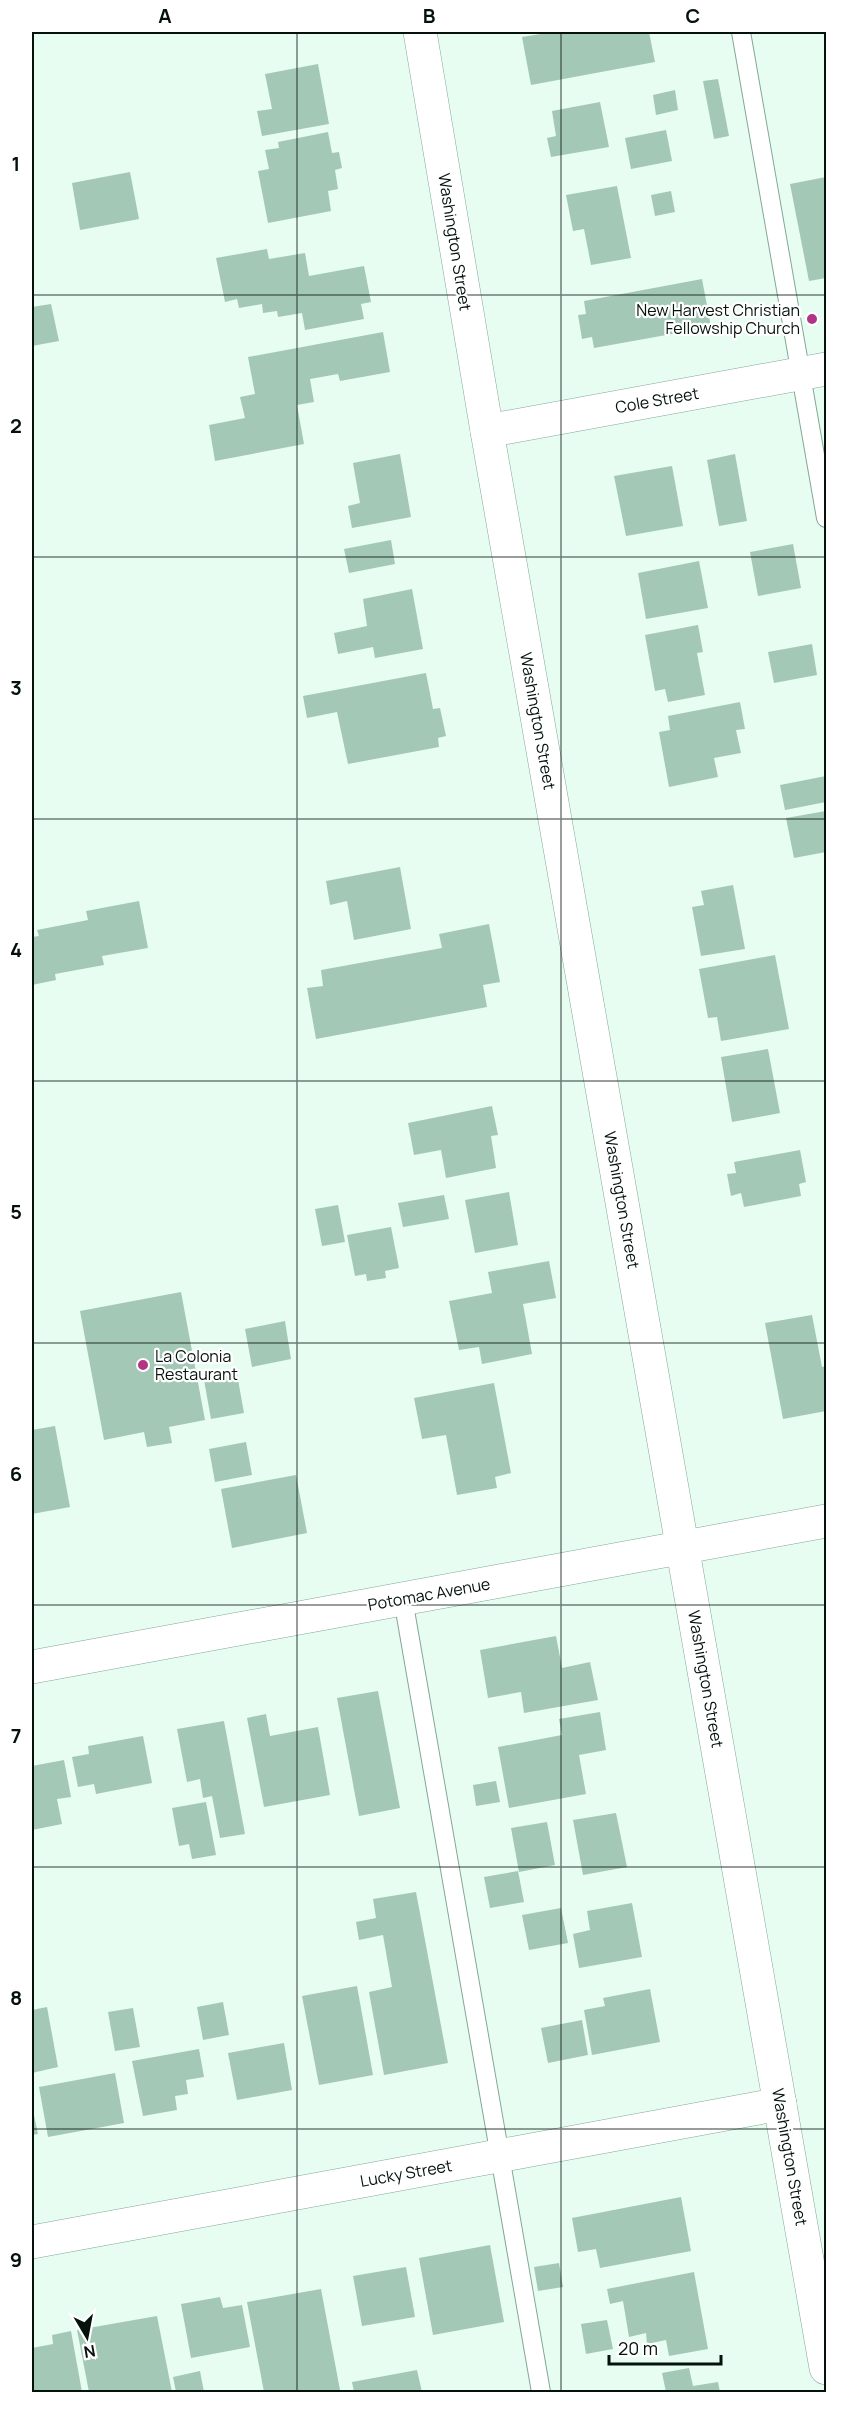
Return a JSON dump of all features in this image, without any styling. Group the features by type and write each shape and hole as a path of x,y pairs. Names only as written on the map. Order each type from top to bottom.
{"street":[{"name":"Washington Street","path":"420,32 487,431 826,2368"},
{"name":"Cole Street","path":"487,431 814,371"},
{"name":"Potomac Avenue","path":"32,1667 826,1521"},
{"name":"Lucky Street","path":"32,2242 780,2104"}],"lane":[{"path":"741,32 814,371 826,518"},
{"path":"403,1599 541,2392"}],"building":[{"path":"553,32 649,32 655,62 531,85 522,37"},
{"path":"318,64 329,124 262,136 257,111 272,109 265,74"},
{"path":"718,79 729,136 714,139 703,81"},
{"path":"675,90 678,110 656,115 653,95"},
{"path":"600,102 609,147 551,157 547,138 556,136 552,111"},
{"path":"666,130 672,161 631,169 625,138"},
{"path":"328,132 332,153 339,152 342,168 335,170 338,189 328,191 331,211 268,223 258,171 269,169 265,150 279,148 278,142"},
{"path":"130,172 139,219 80,230 72,183"},
{"path":"826,177 826,278 809,281 790,184"},
{"path":"617,186 631,258 591,265 584,229 573,231 566,195"},
{"path":"671,191 675,212 655,216 651,195"},
{"path":"267,249 269,259 305,253 309,276 364,266 371,302 361,304 364,319 305,330 302,313 278,317 277,311 263,313 262,304 239,308 237,299 225,302 216,258"},
{"path":"702,279 711,327 594,348 592,337 582,339 578,315 586,314 584,301"},
{"path":"51,304 59,341 32,346 32,307"},
{"path":"383,332 390,372 340,381 338,374 310,379 314,402 297,405 304,444 215,461 209,425 245,418 240,397 255,394 248,357"},
{"path":"400,454 411,517 352,528 348,506 360,503 353,463"},
{"path":"735,454 747,521 719,526 707,460"},
{"path":"672,466 683,526 626,536 614,476"},
{"path":"391,540 395,564 349,573 344,549"},
{"path":"793,544 801,588 758,596 750,552"},
{"path":"699,561 708,608 646,619 638,573"},
{"path":"412,589 423,649 375,658 373,647 338,654 334,633 367,626 363,599"},
{"path":"698,625 703,652 697,653 705,695 668,702 665,689 655,691 645,635"},
{"path":"812,644 817,675 774,683 768,652"},
{"path":"426,673 433,709 440,708 446,736 438,738 439,747 348,764 337,712 307,718 303,696"},
{"path":"740,702 745,729 736,730 741,753 714,758 718,777 669,787 659,732 670,730 668,716"},
{"path":"826,776 826,802 785,810 780,785"},
{"path":"826,811 826,852 794,858 786,818"},
{"path":"400,867 411,929 354,940 347,901 330,905 326,881"},
{"path":"733,885 745,949 701,956 692,907 704,905 701,891"},
{"path":"139,901 148,948 102,956 104,965 55,974 56,980 32,985 32,937 39,936 37,930 88,920 86,911"},
{"path":"489,924 500,982 483,985 487,1007 316,1039 307,988 323,986 321,970 442,948 439,934"},
{"path":"775,955 789,1029 721,1041 717,1017 708,1018 699,969"},
{"path":"768,1049 780,1113 732,1122 721,1057"},
{"path":"492,1106 498,1135 491,1136 496,1168 446,1178 441,1150 414,1155 408,1123"},
{"path":"800,1150 806,1182 799,1184 801,1196 744,1207 741,1193 731,1196 727,1174 736,1173 734,1162"},
{"path":"509,1192 518,1245 475,1253 465,1200"},
{"path":"444,1195 449,1219 403,1227 398,1203"},
{"path":"338,1205 345,1242 322,1246 315,1209"},
{"path":"391,1227 399,1268 385,1271 386,1278 367,1281 366,1274 355,1276 347,1235"},
{"path":"549,1261 556,1298 523,1304 532,1354 482,1364 479,1347 459,1350 449,1301 492,1293 488,1272"},
{"name":"La Colonia Restaurant","path":"181,1292 205,1420 169,1427 172,1443 147,1447 144,1432 104,1440 80,1311"},
{"path":"812,1315 822,1367 826,1366 826,1411 783,1419 765,1323"},
{"path":"285,1321 291,1359 252,1367 245,1329"},
{"path":"237,1374 244,1413 211,1419 204,1380"},
{"path":"494,1383 511,1473 495,1477 497,1488 457,1495 446,1435 422,1439 414,1398"},
{"path":"55,1426 70,1507 32,1514 32,1430"},
{"path":"246,1442 252,1475 215,1482 209,1449"},
{"path":"296,1475 307,1533 232,1548 221,1489"},
{"path":"556,1636 562,1668 590,1662 598,1700 524,1713 521,1692 488,1698 480,1650"},
{"path":"378,1691 400,1808 359,1816 337,1698"},
{"path":"600,1712 606,1750 579,1755 586,1794 509,1808 498,1747 562,1735 559,1719"},
{"path":"266,1714 270,1736 318,1727 330,1795 264,1807 247,1718"},
{"path":"224,1721 245,1834 220,1838 212,1796 203,1798 200,1779 187,1782 177,1729"},
{"path":"143,1736 152,1783 96,1794 94,1784 78,1787 72,1757 89,1754 88,1746"},
{"path":"64,1760 71,1797 57,1799 62,1824 32,1830 32,1766"},
{"path":"496,1781 500,1802 476,1806 473,1785"},
{"path":"206,1802 216,1855 192,1859 189,1844 179,1846 172,1808"},
{"path":"616,1813 627,1867 583,1875 573,1820"},
{"path":"547,1822 555,1865 519,1872 511,1828"},
{"path":"518,1871 524,1902 490,1908 484,1877"},
{"path":"416,1892 448,2063 384,2075 369,1992 392,1987 383,1935 359,1940 356,1922 376,1918 373,1899"},
{"path":"632,1903 642,1957 579,1968 573,1934 590,1930 587,1911"},
{"path":"561,1908 568,1943 529,1950 522,1915"},
{"path":"357,1986 373,2075 319,2085 302,1996"},
{"path":"650,1989 660,2042 592,2055 584,2010 605,2006 603,1998"},
{"path":"223,2002 229,2035 203,2040 197,2007"},
{"path":"47,2007 58,2067 32,2073 32,2010"},
{"path":"133,2008 140,2047 115,2051 108,2012"},
{"path":"582,2020 588,2055 548,2063 541,2028"},
{"path":"284,2043 292,2090 237,2100 228,2053"},
{"path":"199,2049 204,2077 186,2080 188,2094 175,2096 177,2110 143,2116 132,2061"},
{"path":"115,2073 124,2123 48,2137 39,2087"},
{"path":"32,2106 38,2134 32,2135"},
{"path":"681,2197 691,2251 600,2268 596,2249 578,2252 572,2218"},
{"path":"490,2245 504,2322 433,2335 419,2258"},
{"path":"559,2263 563,2287 538,2291 534,2267"},
{"path":"406,2267 415,2317 362,2326 353,2276"},
{"path":"694,2272 708,2349 669,2356 666,2340 647,2344 646,2333 629,2337 623,2301 610,2304 607,2289"},
{"path":"321,2289 340,2390 264,2392 247,2302"},
{"path":"220,2297 223,2308 242,2305 250,2347 191,2358 181,2304"},
{"path":"157,2316 172,2392 89,2392 77,2330"},
{"path":"607,2320 613,2349 586,2354 581,2324"},
{"path":"71,2331 82,2392 32,2392 32,2371 34,2371 32,2348 53,2344 52,2335"},
{"path":"689,2368 693,2386 718,2382 720,2392 666,2392 662,2373"},
{"path":"417,2370 422,2392 354,2392 352,2382"},
{"path":"200,2371 204,2392 176,2392 173,2377"}],"place":[{"name":"New Harvest Christian Fellowship Church","path":"812,319"},
{"name":"La Colonia Restaurant","path":"143,1365"}]}
